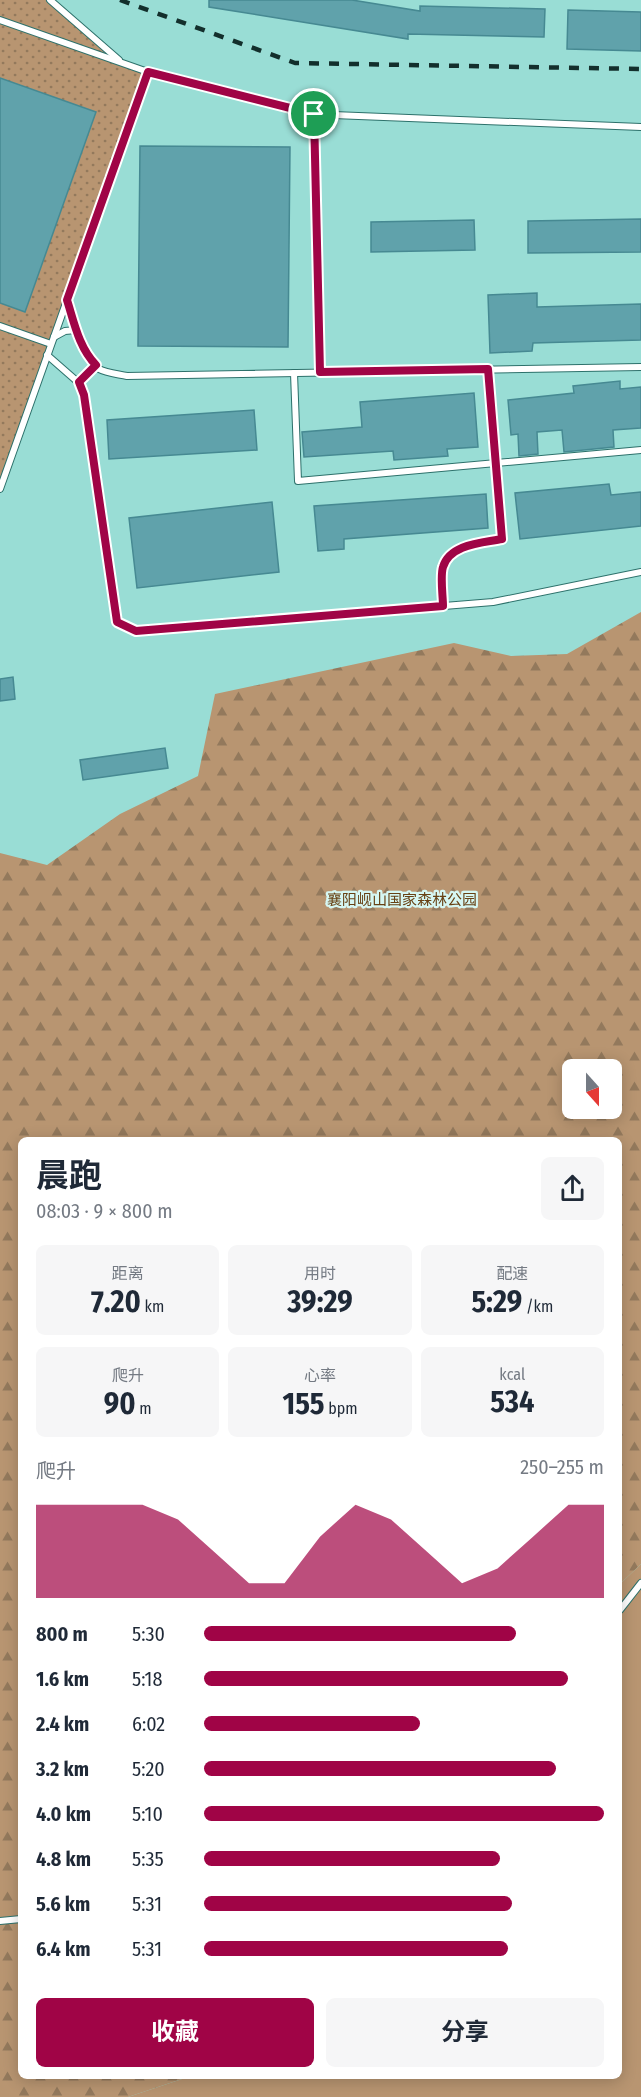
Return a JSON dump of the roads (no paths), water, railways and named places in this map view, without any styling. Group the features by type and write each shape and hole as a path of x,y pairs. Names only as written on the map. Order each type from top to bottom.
{"lane":[{"path":"50,0 122,63"},
{"path":"0,20 148,72 314,114 641,127"},
{"path":"0,489 148,72"},
{"path":"314,114 320,372"},
{"path":"67,300 76,330 89,359 100,369 127,376 641,367"},
{"path":"0,326 52,341"},
{"path":"52,341 65,331 76,330"},
{"path":"47,355 79,382 84,395 117,622 136,631 493,602 641,572"},
{"path":"79,382 96,365"},
{"path":"443,606 443,567 455,551 502,539 488,369"},
{"path":"294,373 298,481 641,450"},
{"path":"622,1607 641,1583"},
{"path":"0,1921 18,1919"}],"railway":[{"path":"120,0 295,63 641,69"}],"park label":[{"name":"襄阳岘山国家森林公园","path":"402,900"}]}
